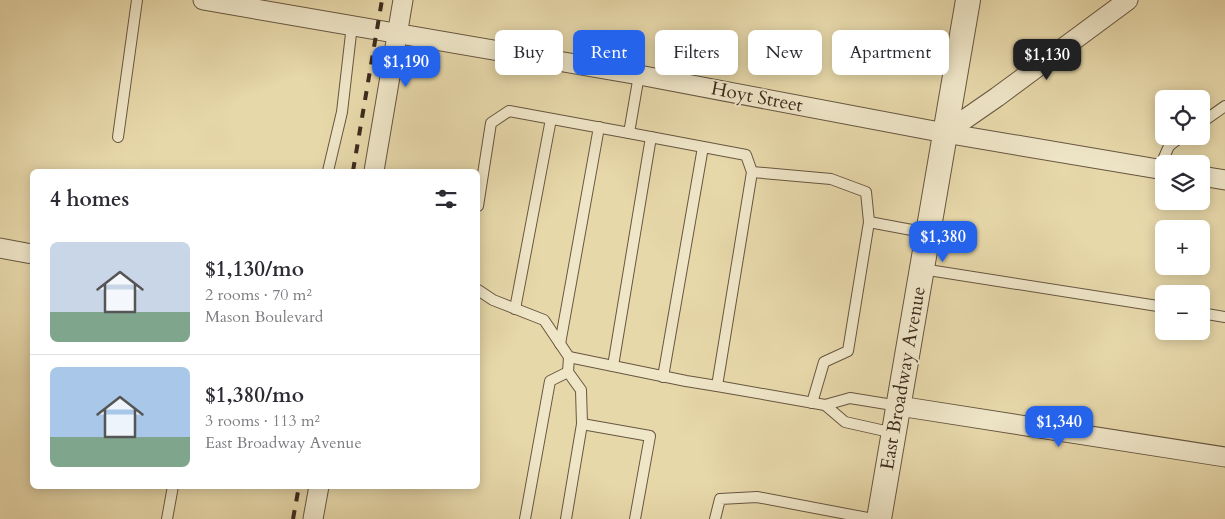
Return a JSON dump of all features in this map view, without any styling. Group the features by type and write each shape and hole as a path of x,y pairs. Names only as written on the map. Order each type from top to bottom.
{"street":[{"name":"Hoyt Street","path":"203,0 573,63"},
{"path":"374,169 404,0"},
{"name":"East Broadway Avenue","path":"879,519 968,0"},
{"path":"945,133 1128,0"},
{"name":"Hoyt Street","path":"639,75 945,133 1155,168"},
{"path":"1210,178 1225,180"},
{"path":"0,248 30,254"},
{"path":"899,406 1225,456"},
{"path":"313,519 318,489"}],"lane":[{"path":"118,137 137,0"},
{"path":"328,169 342,112 352,25"},
{"path":"629,133 639,75"},
{"path":"1210,117 1225,106"},
{"path":"480,193 491,123 509,111 746,155 752,172 717,386"},
{"path":"515,309 551,119"},
{"path":"560,344 599,128"},
{"path":"613,366 650,137"},
{"path":"663,377 703,147"},
{"path":"752,172 831,179 866,192 869,222 848,351 824,362 812,403"},
{"path":"869,222 928,233"},
{"path":"922,269 1155,305"},
{"path":"480,291 493,300 544,320 569,358 568,372 581,390 582,424 566,519"},
{"path":"1210,314 1225,317"},
{"path":"569,358 663,377 812,403 826,405 850,398 899,406"},
{"path":"525,519 550,381 568,372"},
{"path":"826,405 845,422 894,433"},
{"path":"582,424 650,436 635,519"},
{"path":"166,519 171,489"},
{"path":"716,519 720,499 757,497 873,519"}],"railway":[{"path":"353,169 382,0"},
{"path":"293,519 298,489"}]}
